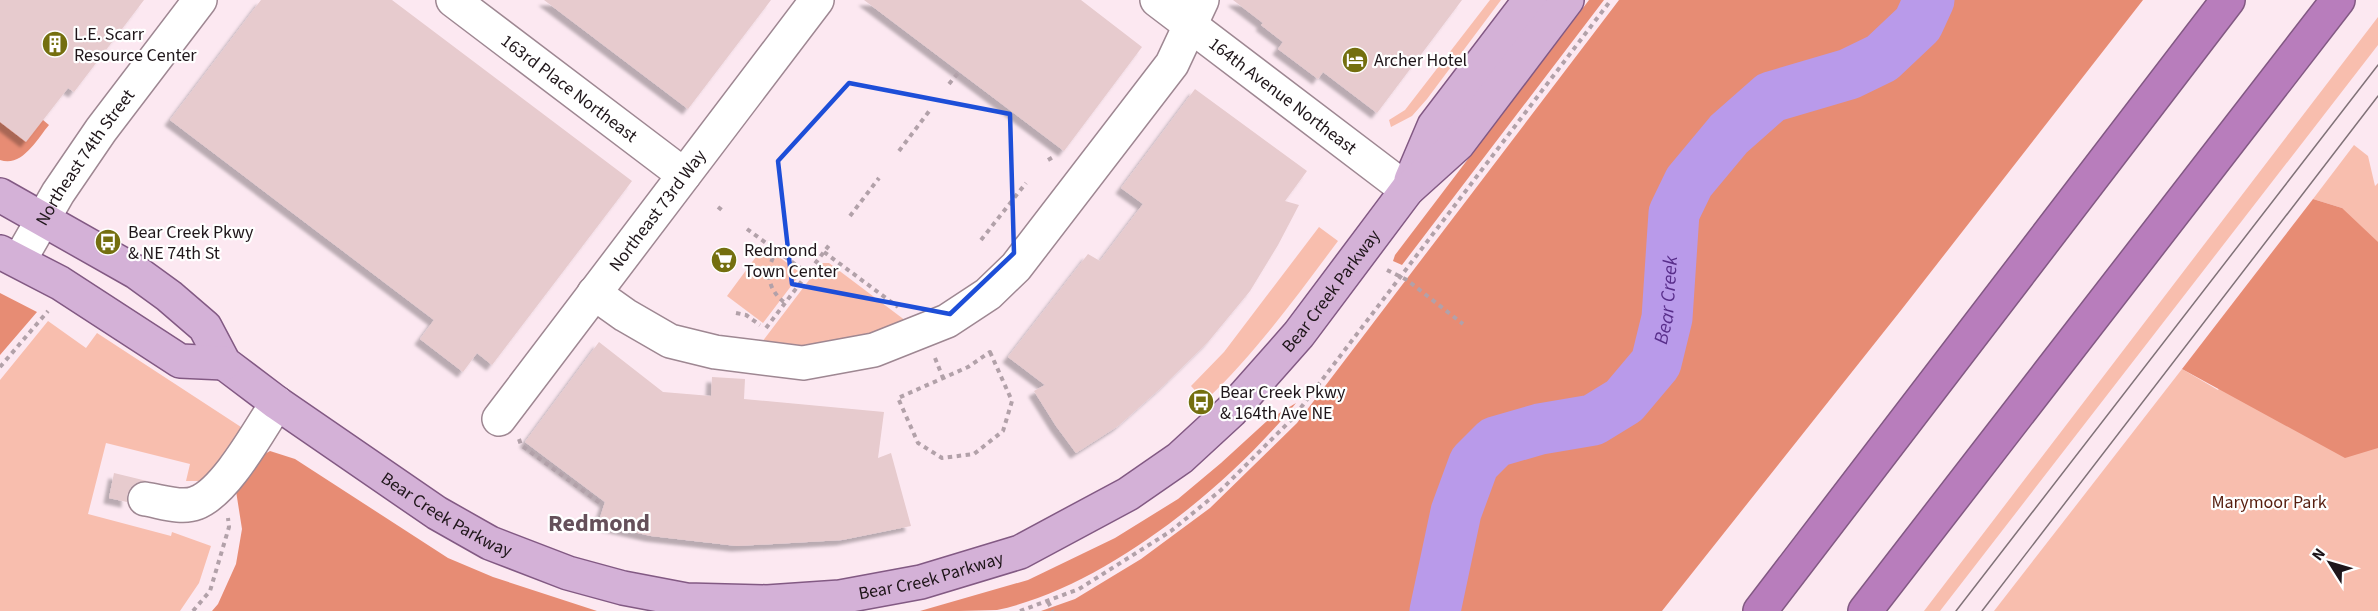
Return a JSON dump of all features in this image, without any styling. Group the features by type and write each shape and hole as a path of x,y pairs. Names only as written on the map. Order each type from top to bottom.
{"highway":[{"path":"1755,611 1769,599 2228,0"},
{"path":"1865,611 2338,0"}],"main road":[{"name":"Bear Creek Parkway","path":"1407,190 1434,126 1530,0"},
{"name":"Bear Creek Parkway","path":"0,195 136,272 169,296 205,327 224,363 277,403 437,513 490,543 568,573 623,588 686,600 767,602 840,597 910,584 1020,552 1128,494 1180,458 1231,411 1299,334 1407,190 1458,144 1567,0"},
{"path":"9,257 60,283 180,361 224,363"}],"street":[{"name":"Northeast 74th Street","path":"9,257 44,219 58,193 101,130 200,0"},
{"name":"163rd Place Northeast","path":"453,0 684,175"},
{"name":"Northeast 73rd Way","path":"510,424 594,293 817,0"},
{"name":"164th Avenue Northeast","path":"1157,0 1195,12 1407,190"},
{"path":"594,293 625,315 670,341 715,352 803,363 874,350 947,321 988,294 1016,267 1172,64 1195,12"},
{"path":"145,499 184,505 197,503 223,483 277,403"}],"path":[{"path":"949,84 959,72"},
{"path":"899,151 930,110"},
{"path":"1048,160 1055,156"},
{"path":"850,216 879,178"},
{"path":"981,240 1026,183"},
{"path":"718,207 723,211"},
{"path":"747,229 807,273"},
{"path":"736,314 746,315 765,329 830,244"},
{"path":"777,251 769,263 768,276 773,289 785,303"},
{"path":"824,252 906,313"},
{"path":"1387,270 1407,280 1463,324"},
{"path":"0,367 48,310"},
{"path":"990,352 1012,401 1003,431 974,454 942,458 918,443 898,398 944,378 968,367 990,352"},
{"path":"934,357 944,378"},
{"path":"510,424 521,445 600,503"},
{"path":"194,611 210,591 221,556"},
{"path":"1048,602 1053,611"}],"highlighted area":[{"path":"849,83 1010,114 1014,253 950,314 792,284 778,161"}],"green space":[{"path":"1490,0 1501,0 1427,99 1412,116 1391,127 1389,120 1405,110"},
{"path":"2378,17 2378,45 1940,611 1924,611"},
{"name":"Marymoor Park","path":"2354,145 2368,156 2375,186 2378,183 2378,611 1994,611 2182,369 2218,390 2342,208 2313,199"},
{"path":"1319,227 1338,241 1258,344 1205,401 1191,386 1224,352"},
{"path":"764,246 801,273 763,323 727,296"},
{"path":"822,263 829,263 910,324 856,344 809,347 759,346"},
{"path":"48,321 86,348 97,333 241,427 225,459 202,481 186,481 190,464 106,443 88,514 171,536 172,532 211,546 199,583 180,611 0,611 0,380"}],"shaded area":[{"path":"1589,0 1604,0 1402,265 1393,261 1395,255"},
{"path":"1619,0 2143,0 1662,611 1041,611 1075,599 1141,559 1210,508 1297,423"},
{"path":"43,120 49,125 28,151 15,160 0,160 0,122"},
{"path":"2313,199 2342,208 2378,242 2378,448 2345,458 2182,369"},
{"path":"0,293 37,312 0,355"},
{"path":"1296,403 1236,468 1200,499 1121,557 1080,580 1038,598 997,610 920,611 1028,580 1115,538 1178,499 1268,420"},
{"path":"270,451 295,459 448,558 493,577 597,611 212,611 218,604 236,564 242,529 236,491 254,460"}],"building":[{"name":"L.E. Scarr Resource Center","path":"0,0 144,0 74,92 68,88 26,142 0,122"},
{"path":"261,0 392,0 632,181 492,365 477,353 463,372 420,339 434,320 170,120"},
{"path":"544,0 771,0 688,109"},
{"path":"864,0 1081,0 1142,47 1064,151"},
{"name":"Archer Hotel","path":"1233,0 1462,0 1377,113 1323,72 1318,79 1278,49 1283,42"},
{"path":"1195,89 1307,171 1285,201 1299,205 1250,291 1208,342 1118,426 1076,453 1034,391 1045,385 1008,357 1088,254 1100,261 1143,204 1121,188"},
{"path":"599,342 663,392 711,396 712,377 745,379 744,399 884,412 878,458 891,453 911,526 842,540 737,546 651,536 598,524 605,502 525,442"},
{"path":"114,473 147,481 138,482 131,487 127,495 127,502 109,498"}],"waterway":[{"name":"Bear Creek","path":"1435,611 1456,512 1474,463 1495,442 1540,429 1593,420 1624,401 1656,363 1667,318 1674,213 1689,182 1729,134 1771,97 1849,74 1882,58 1918,24 1929,0"}],"tram line":[{"path":"1956,611 2378,65"},
{"path":"1982,611 2378,96"}],"place":[{"name":"L.E. Scarr Resource Center","path":"55,44"},
{"name":"Archer Hotel","path":"1355,60"},
{"name":"Bear Creek Pkwy & NE 74th St","path":"108,242"},
{"name":"Redmond Town Center","path":"724,260"},
{"name":"Bear Creek Pkwy & 164th Ave NE","path":"1201,402"}],"district":[{"name":"Redmond","path":"599,523"}]}
